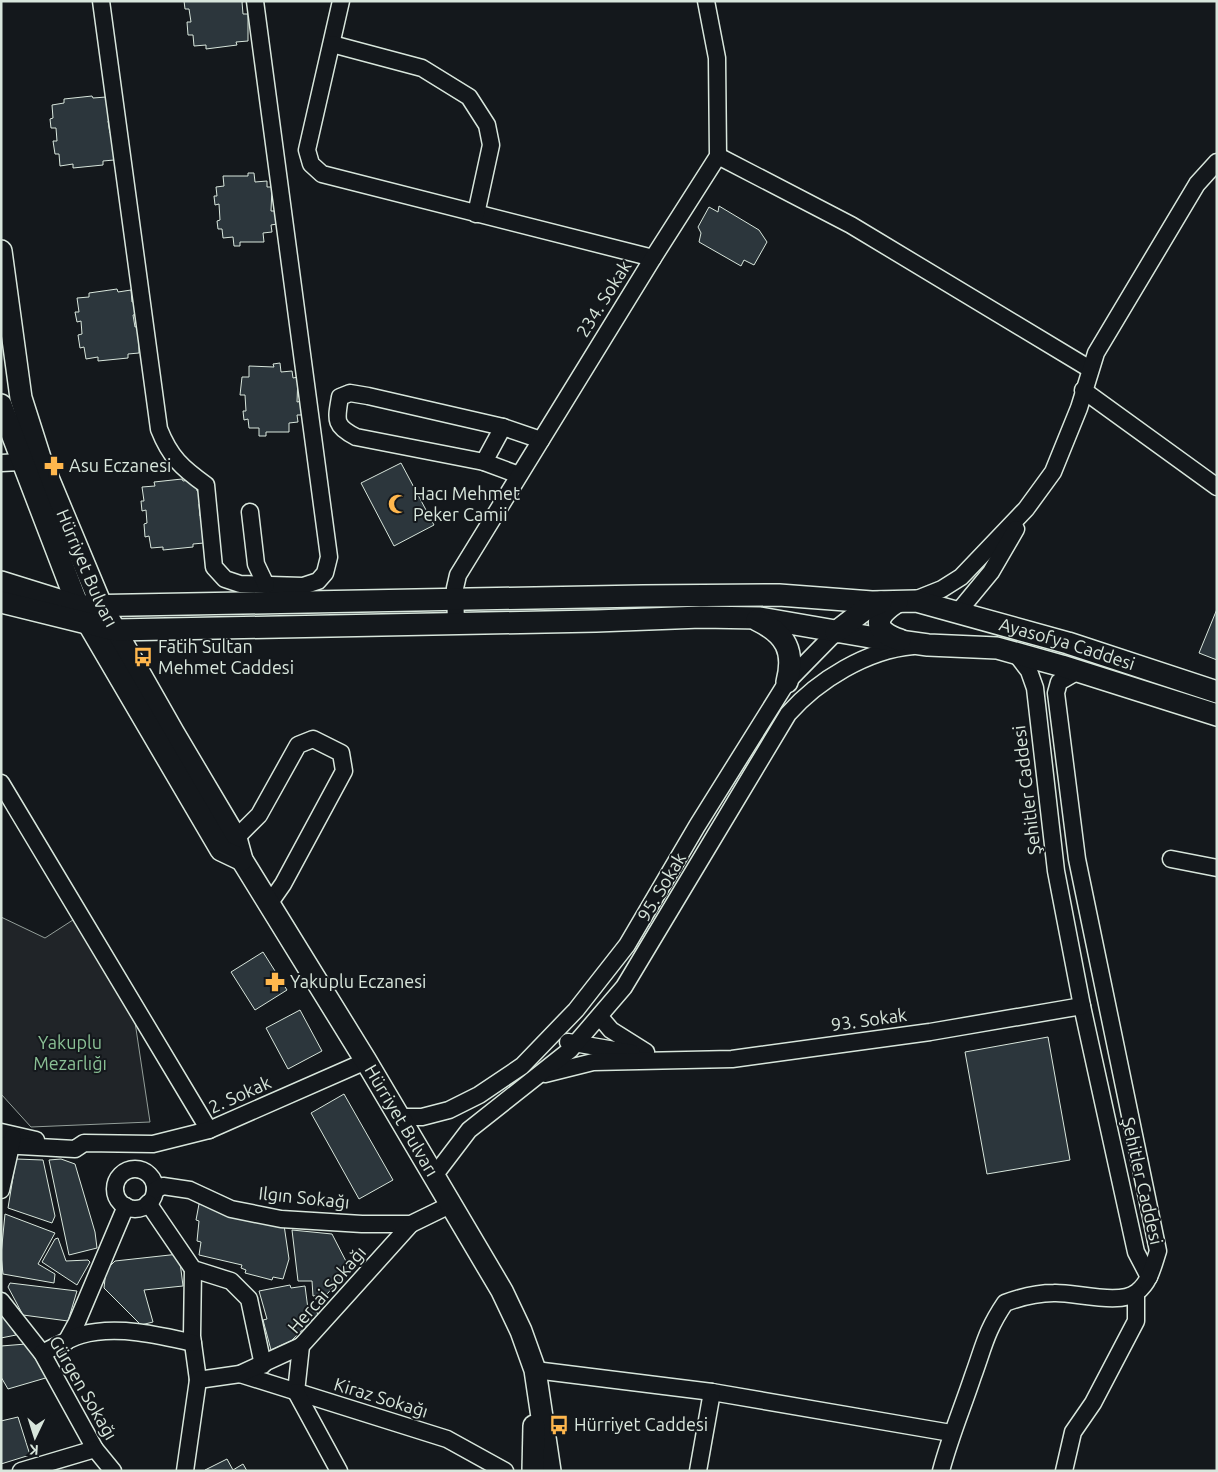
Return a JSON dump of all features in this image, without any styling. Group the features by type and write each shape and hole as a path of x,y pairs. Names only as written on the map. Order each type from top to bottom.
{"main road":[{"name":"Hürriyet Bulvarı","path":"1,251 21,398 41,461 102,606 236,838 242,860 366,1061 502,1291 521,1331 535,1370 550,1471"},
{"name":"Hürriyet Bulvarı","path":"1,405 11,462 83,615 221,850 242,860"},
{"path":"1,582 115,630 752,617 789,622 836,632 928,645 997,648 1078,671 1217,715"},
{"name":"Ayasofya Caddesi","path":"83,615 102,606 454,601 643,596 779,596 901,601 958,612 1068,643 1217,692"},
{"path":"836,632 867,608 901,601"},
{"path":"901,601 886,608 880,617 879,627 882,632 905,642"},
{"path":"1,602 83,615"},
{"path":"928,645 949,637 958,612"},
{"path":"752,617 770,626 784,639 792,663 787,682"},
{"name":"Hürriyet Bulvarı","path":"533,1471 537,1391"}],"street":[{"path":"102,1 160,429 168,451 184,469 206,485 214,567 225,579 232,582 303,586 318,581 325,573 329,557 255,1"},
{"path":"342,1 307,150 311,164 322,174 653,258"},
{"path":"706,1 717,58 718,156 851,225 1090,369"},
{"path":"332,44 422,68 469,97 487,125 491,145 476,214"},
{"name":"234. Sokak","path":"456,624 454,601 458,575 718,156"},
{"path":"958,612 991,572 1026,509 1053,472 1066,443 1096,353 1196,184 1217,162"},
{"path":"1084,390 1217,488"},
{"path":"519,476 484,462 356,437 343,430 336,418 340,398 350,393 368,396 503,427 541,440"},
{"path":"484,462 503,427"},
{"path":"901,601 942,589 961,577 1026,509"},
{"path":"250,512 256,564 266,585"},
{"name":"95. Sokak","path":"398,1117 422,1117 449,1110 479,1095 522,1066 592,992 638,926 787,682 836,632"},
{"name":"95. Sokak","path":"434,1176 468,1130 576,1043 624,987 788,714 799,702 815,689 861,660 906,647 928,645"},
{"name":"Şehitler Caddesi","path":"1016,654 1029,671 1034,688 1056,871 1082,1006 1136,1252 1149,1277"},
{"name":"Şehitler Caddesi","path":"1078,671 1066,676 1056,686 1057,713 1077,859 1158,1251 1149,1277"},
{"path":"236,838 259,815 298,745 313,739 341,753 344,771 283,884 269,904"},
{"path":"1046,786 1066,780"},
{"path":"1,783 209,1130"},
{"path":"1172,858 1217,868"},
{"path":"638,926 655,937"},
{"name":"93. Sokak","path":"659,1060 732,1059 930,1032 1082,1006"},
{"path":"600,1017 611,1030 659,1060"},
{"path":"543,1044 576,1043 659,1060"},
{"path":"1096,1063 1118,1058"},
{"path":"534,1078 592,1062 659,1060"},
{"name":"2. Sokak","path":"6,1139 75,1149 84,1144 153,1144 209,1130 366,1061"},
{"path":"1,1120 6,1139 1,1190"},
{"path":"1112,1146 1135,1140"},
{"path":"146,1172 153,1144"},
{"path":"152,1197 137,1208 126,1206 117,1196 116,1190 119,1178 128,1170 140,1170 146,1172 153,1180 152,1197 193,1269 193,1343 198,1380 185,1471"},
{"name":"Ilgın Sokağı","path":"152,1197 164,1186 190,1190 231,1208 281,1219 411,1224 450,1205"},
{"path":"66,1342 77,1322 126,1206"},
{"name":"Hercai Sokağı","path":"296,1392 301,1346 411,1224"},
{"path":"193,1269 231,1282 249,1299 264,1364"},
{"path":"1064,1471 1073,1432 1093,1403 1136,1321 1136,1294 1149,1277"},
{"path":"941,1471 951,1433 974,1376 983,1340 1005,1303 1029,1295 1056,1292 1107,1299 1136,1294"},
{"name":"Gürgen Sokağı","path":"1,1301 42,1353 94,1449 113,1471"},
{"path":"42,1353 82,1335 126,1331 149,1333 193,1343"},
{"path":"198,1380 240,1374 301,1346"},
{"path":"535,1370 712,1392 951,1433"},
{"name":"Kiraz Sokağı","path":"240,1374 447,1439 505,1471"},
{"path":"296,1392 339,1471"},
{"path":"698,1471 712,1392"},
{"path":"22,1471 94,1449"}],"green space":[{"name":"Yakuplu Mezarlığı","path":"1,917 45,938 76,918 132,1002 150,1122 31,1127 1,1094"}],"building":[{"path":"184,1 246,1 242,2 243,14 248,14 248,41 236,42 237,45 206,49 206,45 194,46 193,35 188,35 187,22 191,22 189,9 185,9"},
{"path":"92,96 93,98 106,97 107,108 111,108 112,121 108,121 110,133 114,133 114,160 103,161 103,165 73,168 73,164 60,166 59,154 55,154 53,141 57,141 56,128 51,128 50,119 53,118 52,105 64,103 64,99"},
{"path":"248,173 254,173 255,182 267,181 267,187 272,187 271,211 276,211 277,224 271,225 272,232 263,233 264,242 240,242 240,246 234,246 233,237 223,238 222,229 218,229 217,221 220,220 219,204 215,205 214,196 217,196 216,187 224,186 223,176 248,176"},
{"path":"719,206 759,230 767,242 754,265 744,260 741,266 699,242 701,233 698,227 709,207 718,212"},
{"path":"117,289 118,292 131,290 132,302 136,302 137,314 133,315 135,327 139,326 139,353 128,354 128,358 98,361 98,357 86,359 84,347 80,348 78,335 82,334 81,321 77,322 75,312 79,312 77,298 89,297 89,293"},
{"path":"280,363 281,372 292,371 293,378 298,377 297,402 302,401 303,415 297,415 298,422 289,423 289,432 266,432 266,436 259,436 259,428 249,428 248,419 244,420 243,411 246,411 245,395 240,395 242,377 249,377 249,366 274,367 273,364"},
{"name":"Hacı Mehmet Peker Camii","path":"401,463 434,525 394,546 361,483"},
{"path":"182,479 183,481 196,479 197,491 201,491 203,504 199,504 200,516 205,516 204,543 193,544 193,547 163,550 163,547 151,548 149,536 145,537 144,524 147,523 146,510 142,511 141,501 144,501 142,487 155,486 154,482"},
{"path":"1217,609 1217,660 1199,653"},
{"path":"263,952 287,990 255,1010 231,972"},
{"path":"300,1010 322,1051 288,1069 266,1028"},
{"path":"1048,1037 1070,1160 987,1174 965,1052"},
{"path":"344,1094 393,1180 359,1199 311,1113"},
{"path":"16,1159 43,1160 55,1216 52,1223 8,1208"},
{"path":"61,1159 75,1164 95,1232 97,1248 69,1255 49,1160"},
{"path":"199,1204 284,1225 289,1259 283,1279 273,1277 272,1280 245,1273 246,1270 241,1268 242,1265 199,1255 201,1242 197,1241 199,1221 196,1220"},
{"path":"5,1214 55,1233 38,1264 55,1274 54,1283 3,1274 1,1255"},
{"path":"292,1230 332,1234 350,1269 327,1294 313,1296 312,1281 298,1281"},
{"path":"58,1238 66,1261 88,1260 90,1262 77,1285 42,1262 55,1239"},
{"path":"179,1254 183,1286 144,1290 153,1322 141,1325 104,1288 106,1270 115,1261"},
{"path":"10,1283 77,1291 68,1321 23,1315 8,1287"},
{"path":"290,1285 291,1288 305,1286 308,1309 315,1307 318,1315 291,1341 271,1350 263,1320 267,1319 259,1291"},
{"path":"1,1317 4,1317 16,1335 1,1338"},
{"path":"26,1344 49,1377 8,1389 1,1377 1,1346"},
{"path":"18,1417 30,1455 1,1464 1,1421"},
{"path":"227,1459 233,1470 243,1464 247,1471 205,1470"}],"place":[{"name":"Asu Eczanesi","path":"54,466"},
{"name":"Hacı Mehmet Peker Camii","path":"398,504"},
{"name":"Fatih Sultan Mehmet Caddesi","path":"143,657"},
{"name":"Yakuplu Eczanesi","path":"275,982"},
{"name":"Hürriyet Caddesi","path":"559,1425"}]}
